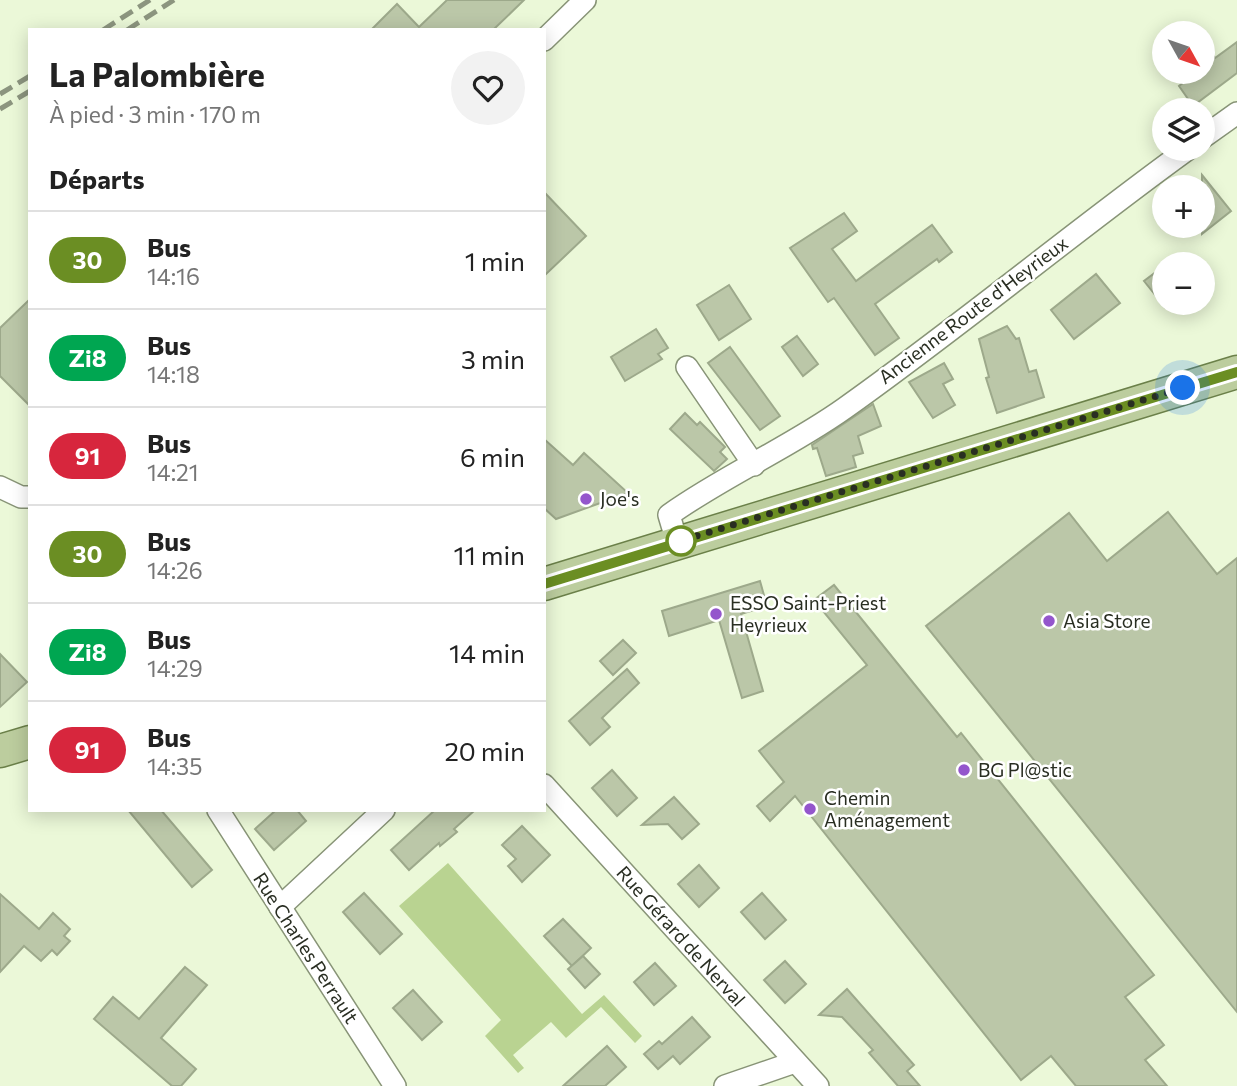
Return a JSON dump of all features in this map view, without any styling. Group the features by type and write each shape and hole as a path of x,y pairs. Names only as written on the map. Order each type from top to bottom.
{"main road":[{"path":"546,583 1237,372"},
{"path":"0,751 28,743"}],"street":[{"path":"546,38 585,0"},
{"path":"1215,129 1237,113"},
{"name":"Ancienne Route d'Heyrieux","path":"677,542 669,515 700,492 754,465 843,410 1172,161"},
{"path":"687,367 754,465"},
{"path":"0,487 20,496 28,496"},
{"name":"Rue Gérard de Nerval","path":"546,787 818,1086"},
{"name":"Rue Charles Perrault","path":"219,812 395,1086"},
{"path":"280,907 382,812"},
{"path":"725,1086 795,1062"}],"green space":[{"path":"448,863 582,1014 604,995 642,1036 635,1043 601,1007 566,1038 551,1022 513,1055 524,1068 518,1073 485,1036 501,1020 399,906"}],"building":[{"path":"447,0 524,0 495,28 373,28 397,4 419,27"},
{"path":"1237,42 1237,73 1204,98 1187,98 1179,86 1182,84 1215,84 1215,58"},
{"path":"1215,191 1231,211 1215,224"},
{"path":"546,194 586,236 546,274"},
{"path":"844,213 857,231 832,249 856,281 932,225 952,252 939,262 937,259 875,304 899,338 875,355 834,298 828,302 790,248"},
{"path":"1096,274 1120,303 1074,339 1051,310"},
{"path":"1152,275 1152,291 1144,281"},
{"path":"729,285 751,319 719,340 697,305"},
{"path":"28,301 28,404 0,376 0,328"},
{"path":"1007,326 1016,339 1019,338 1029,372 1036,370 1044,397 997,413 986,378 989,377 979,339"},
{"path":"656,329 668,348 658,354 662,359 625,381 611,357"},
{"path":"797,336 818,364 803,376 782,347"},
{"path":"730,347 780,416 760,430 708,363"},
{"path":"944,363 953,379 943,384 955,405 933,418 909,382"},
{"path":"873,404 881,426 858,436 863,453 853,456 856,467 826,476 817,448 813,449 812,445"},
{"path":"685,413 697,425 700,422 725,447 720,452 727,459 714,471 670,429"},
{"path":"546,441 573,465 584,453 628,493 556,519 546,510"},
{"path":"1168,512 1217,574 1237,558 1237,1012 926,626 1069,513 1107,561"},
{"path":"760,581 767,606 741,614 763,691 742,698 719,620 669,636 662,611"},
{"path":"834,585 957,737 961,733 1154,975 1125,997 1164,1045 1145,1060 1167,1086 1076,1086 1051,1056 1021,1080 795,796 770,821 757,806 784,782 759,751 867,665 814,600"},
{"path":"623,640 636,653 613,675 600,661"},
{"path":"0,654 27,682 0,707"},
{"path":"627,669 639,683 602,718 610,727 590,745 569,721"},
{"path":"612,770 637,798 617,816 592,788"},
{"path":"674,797 699,824 682,839 668,824 642,825"},
{"path":"130,812 163,812 212,870 192,887"},
{"path":"274,812 299,812 306,821 274,850 255,829"},
{"path":"433,812 473,812 454,829 457,832 440,846 439,843 409,870 391,850"},
{"path":"522,826 550,855 522,882 508,866 516,859 502,845"},
{"path":"699,865 719,888 699,907 678,884"},
{"path":"364,893 402,934 380,954 343,912"},
{"path":"762,893 786,920 765,939 741,912"},
{"path":"0,894 39,929 53,913 70,929 64,936 70,941 57,955 52,950 41,961 24,946 0,972"},
{"path":"563,919 591,948 572,966 544,936"},
{"path":"583,956 600,974 585,988 568,969"},
{"path":"785,961 806,984 785,1003 764,980"},
{"path":"655,963 676,986 654,1005 634,982"},
{"path":"185,967 207,985 161,1038 196,1069 181,1086 172,1086 94,1019 113,997 139,1019"},
{"path":"847,989 914,1065 907,1071 920,1086 898,1086 869,1053 873,1050 842,1017 819,1015"},
{"path":"413,990 442,1022 422,1040 393,1008"},
{"path":"692,1017 710,1037 680,1064 673,1056 658,1069 644,1054 659,1041 662,1044"},
{"path":"607,1046 626,1067 605,1086 563,1086"}],"railway":[{"path":"106,28 150,0"},
{"path":"130,28 174,0"},
{"path":"0,94 28,77"},
{"path":"0,109 28,92"}],"bus line":[{"name":"30","path":"546,583 1237,372"}],"place":[{"name":"Joe's","path":"586,499"},
{"name":"ESSO Saint-Priest Heyrieux","path":"716,614"},
{"name":"Asia Store","path":"1049,621"},
{"name":"BG Pl@stic","path":"964,770"},
{"name":"Chemin Aménagement","path":"810,809"}],"route":[{"path":"681,541 677,542 1183,388"}]}
